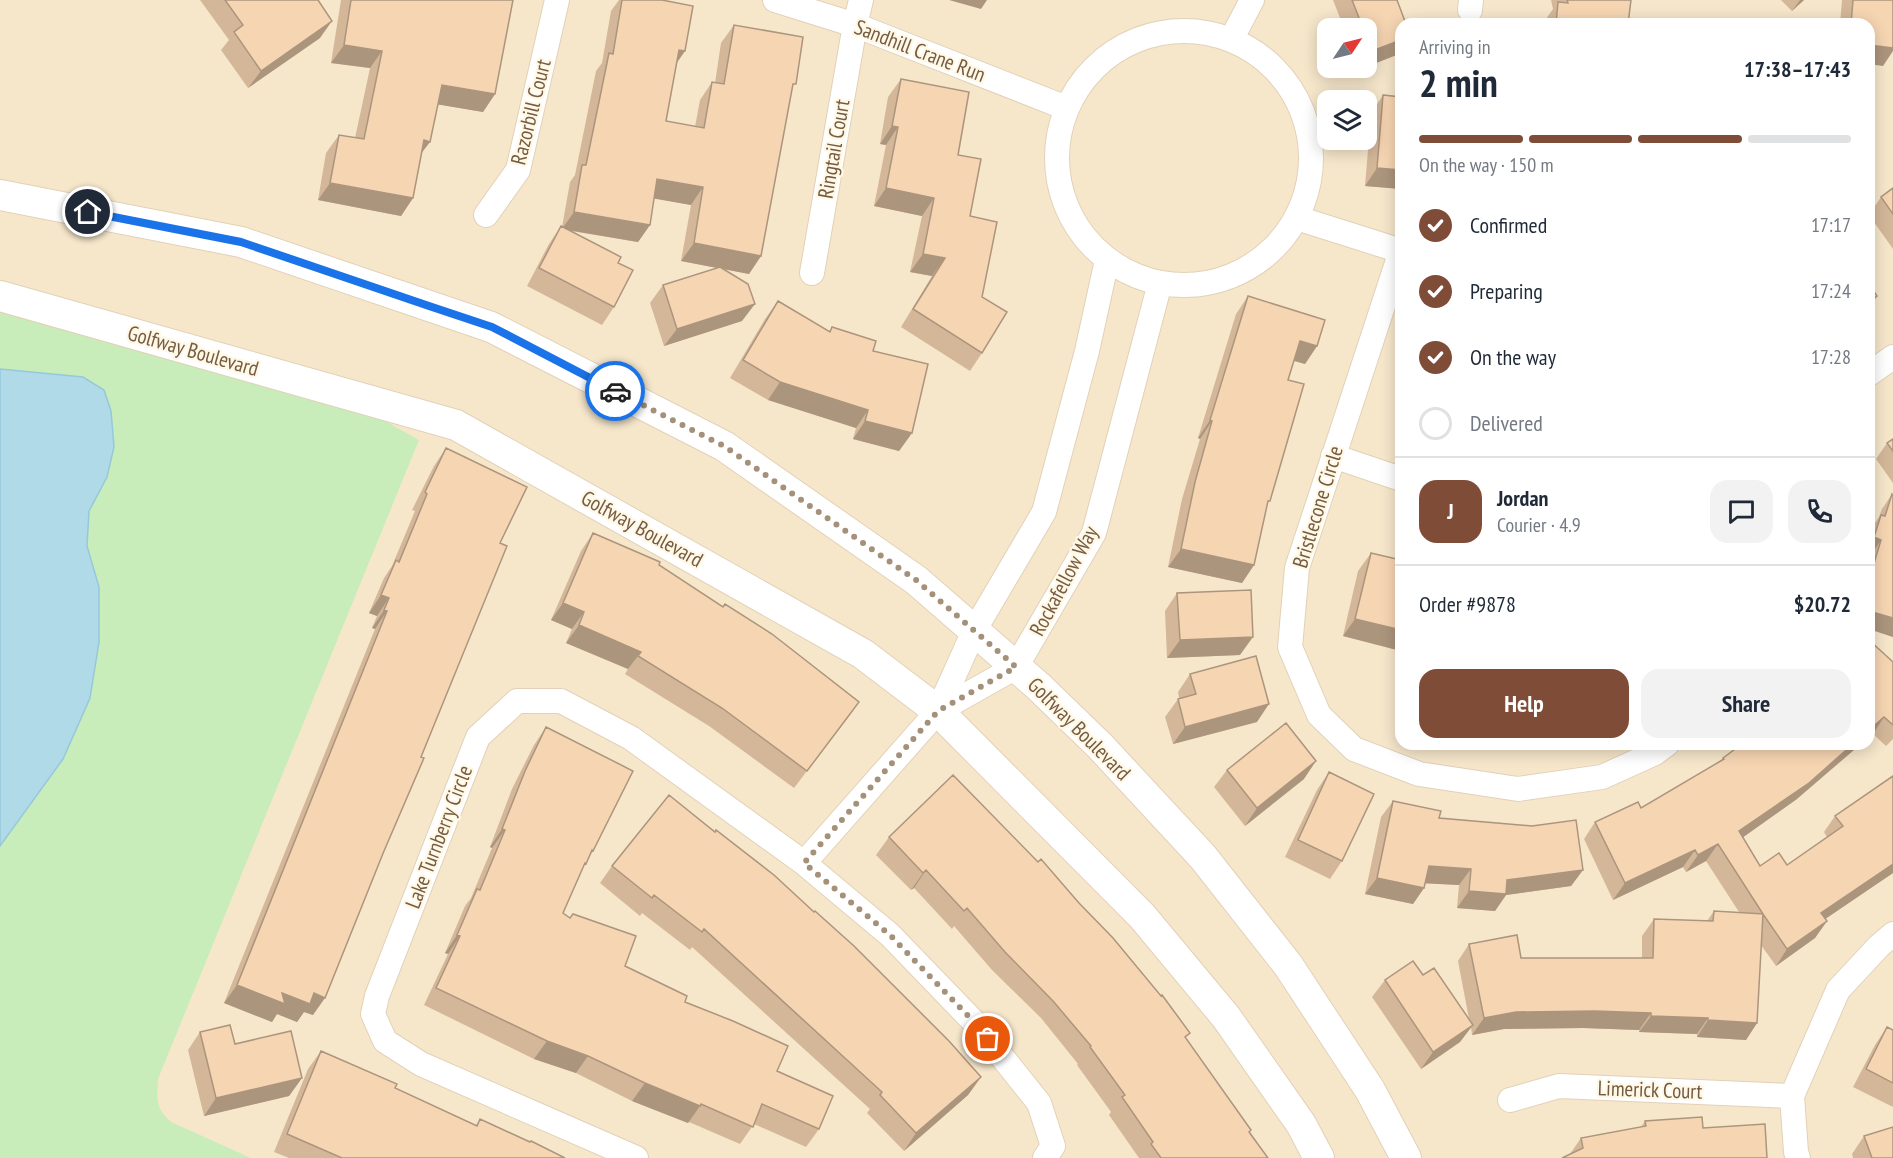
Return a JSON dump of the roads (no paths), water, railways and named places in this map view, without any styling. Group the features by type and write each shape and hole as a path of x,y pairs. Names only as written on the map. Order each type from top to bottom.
{"street":[{"name":"Razorbill Court","path":"486,215 518,170 557,0"},
{"name":"Sandhill Crane Run","path":"775,0 855,25 1064,107"},
{"name":"Ringtail Court","path":"812,273 861,0"},
{"path":"1231,40 1252,0"},
{"path":"1195,31 1231,40 1262,58 1287,83 1303,115 1311,149 1309,185 1297,218 1280,243 1257,263 1230,278 1200,285 1160,284 1107,260 1082,234 1065,202 1057,166 1064,107 1095,67 1124,46 1159,34 1195,31"},
{"name":"Golfway Boulevard","path":"0,195 241,242 492,327 724,446 916,580 1038,686 1100,746 1203,856 1288,965 1370,1090 1406,1158"},
{"name":"Bristlecone Circle","path":"1297,218 1395,249"},
{"path":"804,863 938,711 974,631 1044,512 1087,351 1107,260"},
{"name":"Bristlecone Circle","path":"1395,269 1297,568 1290,647 1319,715 1354,749 1419,774 1518,789 1602,777 1659,750"},
{"name":"Rockafellow Way","path":"1016,667 1094,533 1160,284"},
{"name":"Golfway Boulevard","path":"0,296 456,424 863,654 938,711 1142,916 1226,1017 1300,1124 1319,1158"},
{"path":"1875,370 1893,357"},
{"path":"1333,456 1395,477"},
{"path":"938,711 1016,667"},
{"name":"Lake Turnberry Circle","path":"636,1158 421,1064 384,1041 373,1014 377,996 478,737 517,701 561,700 631,738 804,863 890,935 975,1023 1039,1103 1053,1146 1045,1158"},
{"path":"1798,1158 1792,1096 1838,990 1893,934"},
{"name":"Limerick Court","path":"1510,1101 1559,1086 1792,1096"}],"water":[{"path":"0,369 83,377 104,390 111,411 114,447 107,477 89,511 87,546 99,587 99,642 90,698 63,759 0,846"}]}
